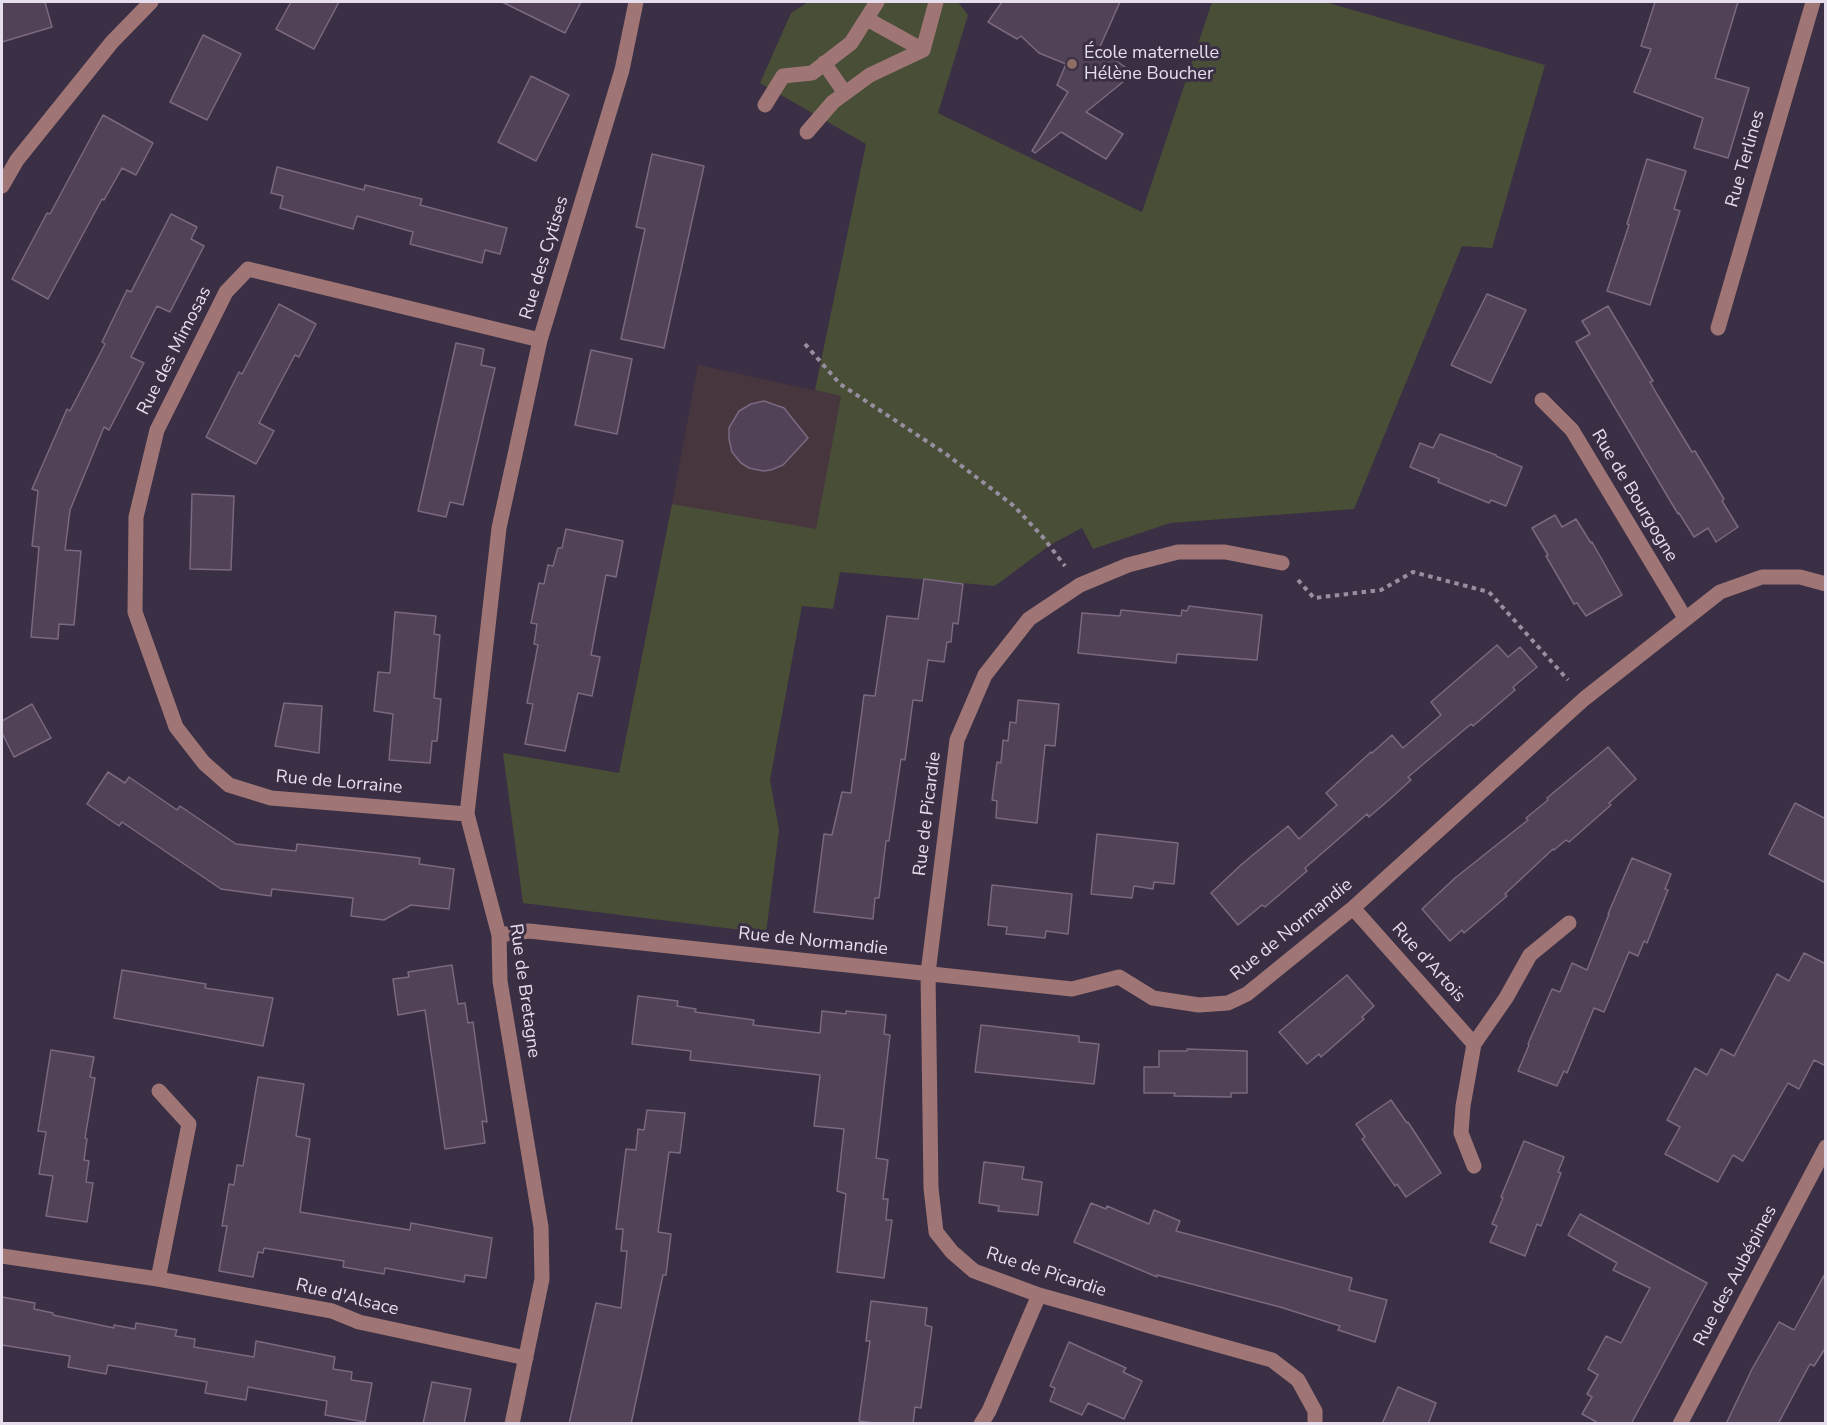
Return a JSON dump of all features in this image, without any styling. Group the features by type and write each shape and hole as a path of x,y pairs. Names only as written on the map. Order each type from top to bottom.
{"street":[{"path":"2,186 17,160 112,42 151,2"},
{"name":"Rue des Cytises","path":"499,528 540,340 622,70 636,2"},
{"path":"765,105 783,76 812,73 851,43 877,2"},
{"path":"807,132 832,102 870,75 923,50 936,2"},
{"name":"Rue Terlines","path":"1718,328 1814,2"},
{"path":"867,19 923,50"},
{"path":"824,63 845,93"},
{"name":"Rue des Mimosas","path":"135,612 136,517 157,430 225,292 248,269 540,340"},
{"name":"Rue de Bourgogne","path":"1542,400 1572,430 1685,618"},
{"name":"Rue de Bretagne","path":"499,528 467,814 499,935 500,981 541,1227 542,1279 512,1424"},
{"name":"Rue de Picardie","path":"1282,563 1226,552 1178,552 1128,565 1080,585 1029,620 985,675 957,740 927,973 932,1188 936,1232 952,1252 974,1271 1039,1295 1272,1360 1298,1380 1315,1411 1315,1424"},
{"name":"Rue de Normandie","path":"499,935 529,931 1072,989 1119,977 1153,998 1199,1005 1228,1003 1247,993 1353,908 1584,699 1720,592 1762,577 1800,577 1826,584"},
{"name":"Rue de Lorraine","path":"135,612 176,727 204,763 229,785 271,798 467,814"},
{"name":"Rue d'Artois","path":"1353,908 1474,1044"},
{"path":"1474,1166 1461,1133 1462,1106 1474,1044 1506,998 1530,955 1569,923"},
{"path":"158,1279 189,1124 159,1092"},
{"name":"Rue des Aubépines","path":"1680,1424 1826,1146"},
{"name":"Rue d'Alsace","path":"2,1256 158,1279 332,1311 360,1322 526,1358"},
{"path":"981,1424 989,1411 1039,1295"}],"path":[{"path":"805,345 840,384 946,454 1014,506 1042,536 1080,585"},
{"path":"1282,563 1314,598 1382,590 1413,572 1489,592 1584,699"}],"shaded area":[{"path":"698,365 841,396 816,530 672,504"}],"green space":[{"path":"808,2 958,2 968,15 938,113 1142,212 1212,2 1325,2 1545,65 1492,248 1462,246 1354,509 1170,523 1093,549 1082,528 1050,545 995,586 840,572 833,609 802,606 770,780 779,830 766,933 523,903 503,753 619,773 672,504 816,529 841,396 815,390 866,144 760,83 791,13"}],"building":[{"path":"2,2 45,2 52,27 2,42"},
{"path":"291,2 339,2 314,49 276,29"},
{"path":"502,2 581,2 565,33"},
{"path":"1002,2 1120,2 1099,49 1134,73 1086,112 1123,134 1106,159 1061,132 1035,153 1032,151 1068,92 1057,85 1066,64 1039,53 1021,36 1017,39 988,22"},
{"path":"1655,2 1738,2 1715,78 1749,88 1728,158 1694,148 1703,118 1634,92 1651,49 1641,46"},
{"path":"203,35 241,54 207,120 170,102"},
{"path":"531,76 569,95 536,161 498,142"},
{"path":"103,115 153,143 136,175 122,168 104,200 102,199 48,299 12,279"},
{"path":"652,154 704,166 664,348 621,339 645,229 636,227"},
{"path":"1647,159 1686,171 1674,209 1680,211 1650,305 1607,291 1629,225 1627,224"},
{"path":"277,167 364,190 365,185 422,199 420,205 507,228 500,254 485,250 482,263 410,244 413,232 357,216 353,229 280,208 283,196 271,193"},
{"path":"171,214 197,227 191,239 204,246 170,312 157,306 131,357 144,363 109,430 104,427 70,510 65,550 81,551 74,625 59,624 58,639 31,637 39,547 32,546 38,491 32,489 67,409 70,411 105,344 102,342 127,290 131,292"},
{"path":"1487,294 1526,310 1491,383 1451,365"},
{"path":"279,304 316,324 299,357 295,355 259,423 274,431 256,464 206,437 239,372 242,374"},
{"path":"1608,306 1653,381 1650,382 1658,396 1692,452 1695,451 1738,527 1716,542 1708,528 1694,537 1576,342 1590,334 1582,321"},
{"path":"456,343 484,349 481,365 495,368 463,505 450,502 446,517 418,511"},
{"path":"591,350 632,359 617,434 575,425"},
{"path":"764,401 784,408 808,438 783,465 763,471 749,468 741,463 732,452 729,428 739,411 751,404"},
{"path":"1440,434 1522,467 1506,506 1491,500 1489,503 1438,482 1439,479 1410,467 1420,443 1433,448"},
{"path":"192,494 234,496 231,570 190,569"},
{"path":"1555,515 1562,527 1576,519 1622,595 1586,616 1577,603 1574,604 1532,528"},
{"path":"566,529 623,541 616,577 606,575 591,655 600,657 592,696 578,693 565,751 525,744 533,704 527,703 538,645 534,644 537,624 531,623 539,583 544,584 548,565 553,566 558,548 562,548"},
{"path":"924,579 963,584 958,624 953,623 951,642 947,642 944,662 928,660 922,701 913,700 905,760 901,759 889,841 886,841 879,898 875,898 873,919 814,912 824,834 832,835 842,792 851,793 864,695 875,696 887,616 918,619"},
{"path":"1189,606 1262,615 1257,660 1177,654 1176,663 1078,653 1082,613 1120,616 1121,610 1181,616 1182,610 1187,611"},
{"path":"395,612 436,616 434,634 440,635 434,698 441,699 437,741 432,741 430,763 389,760 393,714 374,711 378,672 390,673"},
{"path":"1497,645 1508,657 1520,647 1537,667 1513,687 1515,690 1473,726 1471,724 1408,777 1411,780 1390,799 1369,817 1367,814 1305,868 1307,871 1265,907 1262,905 1238,925 1211,893 1288,826 1299,839 1337,805 1326,793 1392,735 1403,748 1441,715 1431,702"},
{"path":"1018,700 1059,704 1055,746 1045,745 1037,823 996,818 997,801 992,800 997,762 1001,763 1003,740 1008,741 1010,722 1016,723"},
{"path":"284,703 322,706 319,753 275,746"},
{"path":"32,704 51,738 14,757 2,733 2,721"},
{"path":"1608,747 1636,779 1609,803 1611,805 1569,842 1566,840 1553,849 1505,894 1507,896 1464,933 1462,930 1450,941 1422,909 1455,878 1528,820 1526,818 1548,800 1547,798"},
{"path":"108,772 125,783 129,777 177,810 180,806 236,844 296,851 297,844 378,853 420,858 419,864 454,869 449,909 411,905 384,920 351,916 353,898 272,889 271,896 221,889 122,822 119,826 87,804"},
{"path":"1795,803 1826,819 1826,883 1769,854"},
{"path":"1097,834 1178,843 1174,884 1154,882 1153,889 1134,886 1132,898 1091,894"},
{"path":"1632,858 1671,874 1665,889 1668,890 1647,943 1644,941 1638,956 1629,952 1604,1012 1594,1008 1567,1073 1564,1071 1557,1086 1518,1071 1552,989 1560,992 1572,963 1587,970"},
{"path":"992,885 1072,894 1068,934 1046,931 1045,938 1006,934 1007,927 988,925"},
{"path":"1804,953 1826,964 1826,1066 1814,1060 1799,1089 1788,1083 1743,1161 1733,1155 1718,1182 1665,1154 1680,1127 1667,1120 1695,1068 1707,1075 1721,1049 1734,1056 1777,974 1789,981"},
{"path":"452,965 458,1004 465,1003 468,1023 473,1022 487,1122 482,1121 485,1143 445,1149 425,1010 398,1015 393,979 409,977 408,972"},
{"path":"122,970 206,984 205,988 273,998 263,1046 114,1018"},
{"path":"1347,975 1374,1006 1362,1017 1364,1019 1321,1057 1319,1054 1307,1064 1279,1032"},
{"path":"638,996 678,1001 677,1006 696,1009 695,1012 754,1020 753,1025 820,1033 822,1011 886,1015 884,1034 890,1035 876,1158 888,1160 883,1199 888,1199 886,1220 892,1220 884,1278 837,1272 846,1194 837,1191 844,1129 814,1126 820,1075 690,1060 691,1051 632,1044"},
{"path":"981,1025 1079,1036 1079,1042 1099,1044 1094,1084 975,1072"},
{"path":"1187,1049 1247,1051 1247,1093 1231,1093 1231,1097 1144,1093 1144,1067 1159,1067 1159,1051 1187,1051"},
{"path":"51,1050 94,1057 90,1077 95,1078 85,1138 87,1139 84,1160 89,1161 86,1182 93,1183 87,1222 46,1216 53,1176 39,1174 46,1132 38,1131"},
{"path":"258,1077 304,1084 296,1136 310,1139 300,1212 410,1230 411,1223 492,1238 486,1278 465,1275 464,1282 385,1268 384,1274 343,1267 344,1261 264,1248 263,1253 258,1252 253,1277 219,1271 227,1226 222,1226 229,1184 234,1185 237,1165 243,1166"},
{"path":"1391,1100 1441,1173 1406,1197 1397,1184 1395,1186 1362,1139 1365,1137 1356,1124"},
{"path":"647,1110 685,1113 680,1153 669,1152 658,1232 671,1234 666,1275 663,1275 631,1424 569,1424 596,1303 621,1308 627,1251 621,1251 623,1229 616,1229 626,1149 636,1150 638,1129 644,1130"},
{"path":"1524,1141 1564,1157 1558,1172 1561,1173 1541,1226 1537,1224 1525,1256 1490,1242 1497,1226 1492,1224 1503,1198 1501,1197"},
{"path":"984,1162 1024,1167 1022,1179 1042,1182 1038,1215 998,1211 999,1206 979,1203"},
{"path":"1091,1203 1106,1209 1107,1206 1149,1224 1154,1210 1180,1221 1176,1231 1352,1278 1349,1290 1387,1300 1375,1342 1338,1330 1340,1326 1280,1307 1157,1275 1157,1277 1074,1242"},
{"path":"1580,1214 1707,1283 1631,1424 1600,1424 1582,1414 1592,1397 1587,1394 1598,1375 1588,1369 1606,1336 1621,1343 1650,1288 1613,1270 1617,1263 1568,1235"},
{"path":"1826,1272 1826,1347 1814,1366 1810,1364 1778,1424 1726,1424 1752,1369 1779,1322 1794,1330"},
{"path":"2,1297 35,1303 34,1309 53,1313 53,1315 114,1328 114,1325 135,1329 136,1323 177,1330 175,1336 195,1339 194,1347 254,1357 256,1341 335,1357 333,1369 352,1372 351,1380 372,1383 365,1422 325,1415 327,1401 248,1387 246,1400 205,1393 207,1382 108,1365 106,1374 68,1367 70,1356 2,1345"},
{"path":"871,1301 927,1308 925,1325 932,1327 921,1408 915,1407 913,1424 859,1421 870,1341 866,1341"},
{"path":"1069,1342 1126,1368 1123,1372 1142,1381 1124,1419 1088,1403 1082,1415 1050,1401 1055,1388 1050,1386"},
{"path":"432,1382 471,1389 464,1424 423,1424"},
{"path":"1398,1387 1436,1403 1428,1424 1382,1424"}],"place":[{"name":"École maternelle Hélène Boucher","path":"1072,64"}]}
